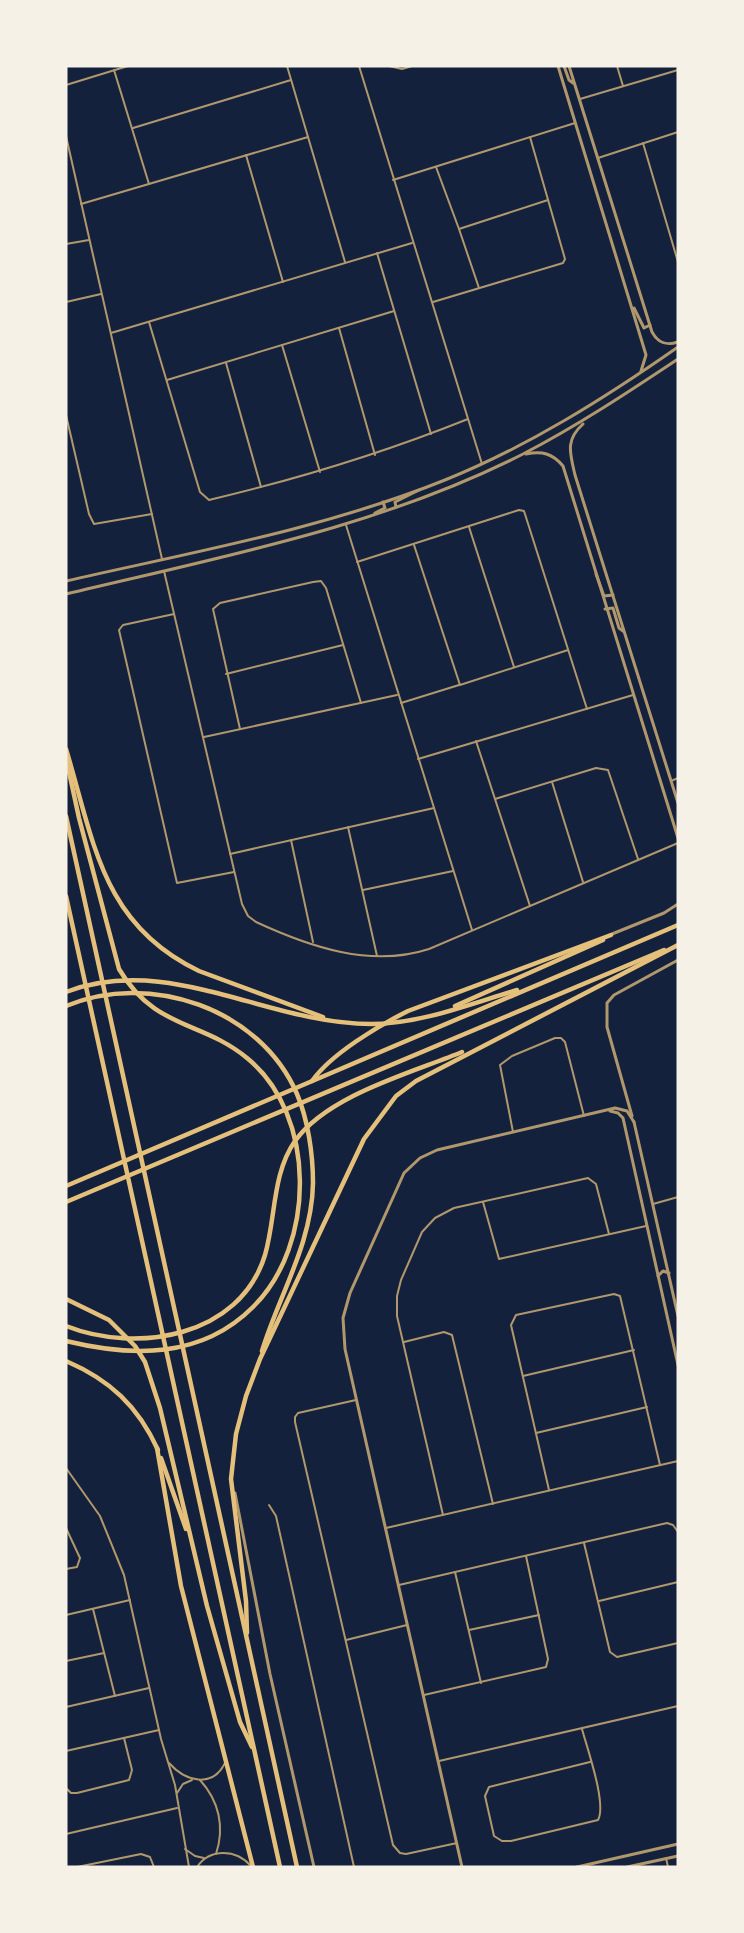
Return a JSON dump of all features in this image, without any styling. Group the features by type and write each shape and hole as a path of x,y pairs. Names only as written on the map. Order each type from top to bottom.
{"highway":[{"path":"66,749 103,869 114,896 142,933 159,948 199,971 299,1010 340,1022"},
{"path":"66,758 114,952 129,986 155,1010 174,1022 228,1045 259,1068 278,1094 290,1125 299,1184 292,1237 285,1258 274,1280 241,1319 207,1337 170,1349 151,1352 122,1352 66,1341"},
{"path":"66,816 297,1867"},
{"path":"66,896 280,1867"},
{"path":"66,1186 678,925"},
{"path":"436,1014 598,943 611,934"},
{"path":"310,1083 325,1067 362,1039 408,1011 611,934"},
{"path":"260,1359 364,1139 380,1114 396,1096 416,1081 495,1038 678,945"},
{"path":"66,1202 678,945"},
{"path":"66,992 104,981 130,979 181,984 307,1017 340,1022 400,1022 436,1014 516,990 569,970"},
{"path":"66,1006 92,997 120,992 149,993 177,998 208,1008 231,1021 254,1039 288,1077 297,1095 306,1123 313,1183 310,1210 297,1263 238,1423 231,1479 246,1601 247,1638"},
{"path":"66,1326 84,1333 119,1339 146,1339 172,1335 206,1323 237,1302 259,1271 270,1235 280,1176 296,1140 323,1114 375,1088 495,1038"},
{"path":"66,1299 109,1320 135,1346 145,1362 157,1398 189,1536 240,1722 254,1751"},
{"path":"66,1361 90,1372 115,1389 136,1412 157,1448 189,1536"},
{"path":"157,1448 181,1586 227,1756 253,1867"}],"street":[{"path":"66,85 128,66"},
{"path":"287,66 345,263"},
{"path":"358,66 482,464"},
{"path":"389,66 402,69 412,66"},
{"path":"558,66 646,356 645,365 639,374"},
{"path":"564,66 569,80 575,84"},
{"path":"569,66 650,325 661,342 670,344 678,342"},
{"path":"616,66 623,86"},
{"path":"114,70 149,184"},
{"path":"580,99 678,70"},
{"path":"133,128 291,80"},
{"path":"393,180 575,123"},
{"path":"597,158 678,132"},
{"path":"66,136 162,559"},
{"path":"81,204 308,137"},
{"path":"433,302 563,263 566,255 530,137"},
{"path":"643,143 678,262"},
{"path":"246,155 283,282"},
{"path":"436,167 479,288"},
{"path":"459,229 548,200"},
{"path":"66,244 89,240"},
{"path":"111,333 413,242"},
{"path":"377,253 431,434"},
{"path":"66,302 102,294"},
{"path":"632,306 641,326 644,328 650,325"},
{"path":"166,380 394,311"},
{"path":"149,322 203,496 209,500 261,488 375,455 468,419"},
{"path":"339,328 375,455"},
{"path":"282,345 320,472"},
{"path":"66,581 327,520 420,489 482,464 570,416 678,347"},
{"path":"66,594 346,525 397,508 521,455 588,419 678,359"},
{"path":"225,362 261,488"},
{"path":"66,415 91,520 99,524 152,514"},
{"path":"588,419 570,438 569,449 575,475 678,803"},
{"path":"521,455 537,452 555,457 567,477 605,609 678,838"},
{"path":"567,477 575,475"},
{"path":"397,508 395,502 420,489"},
{"path":"369,517 383,510 383,502"},
{"path":"357,562 519,510 525,512 587,708"},
{"path":"346,525 472,930"},
{"path":"469,527 514,667"},
{"path":"414,545 460,685"},
{"path":"164,571 242,904 248,916 261,924 349,954 377,957 421,951 678,843"},
{"path":"595,573 598,575 604,596 613,595"},
{"path":"240,729 213,614 215,606 321,581 361,703"},
{"path":"605,609 613,608 619,627 624,632"},
{"path":"174,614 123,625 118,633 150,775 177,883 234,872"},
{"path":"226,674 343,645"},
{"path":"401,703 569,650"},
{"path":"204,737 398,694"},
{"path":"418,759 633,695"},
{"path":"476,741 530,906"},
{"path":"495,799 596,768 608,770 638,859"},
{"path":"671,781 678,778"},
{"path":"552,782 583,883"},
{"path":"230,854 434,808"},
{"path":"348,827 377,957"},
{"path":"291,840 313,942"},
{"path":"363,890 453,871"},
{"path":"611,934 664,913 678,904"},
{"path":"678,960 621,991 608,1003 607,1027 634,1122 678,1316"},
{"path":"513,1132 500,1065 512,1056 555,1038 561,1038 565,1042 584,1116"},
{"path":"462,1867 343,1342 345,1310 350,1293 404,1173 415,1161 431,1152 609,1110 627,1111 634,1122"},
{"path":"609,1110 621,1115 626,1130 678,1365"},
{"path":"626,1130 630,1125 635,1127"},
{"path":"443,1515 397,1316 397,1296 401,1280 423,1232 435,1218 454,1208 588,1178 596,1184 609,1234"},
{"path":"653,1204 678,1197"},
{"path":"483,1202 499,1259 647,1226"},
{"path":"654,1261 661,1263 666,1259"},
{"path":"658,1277 661,1272 669,1273"},
{"path":"549,1490 511,1325 516,1316 614,1294 622,1299 660,1465"},
{"path":"404,1342 444,1332 452,1335 493,1504"},
{"path":"523,1376 634,1350"},
{"path":"356,1400 298,1413 295,1417 394,1848 400,1853 409,1854 457,1844"},
{"path":"536,1433 647,1407"},
{"path":"386,1528 678,1461"},
{"path":"66,1468 87,1495 106,1527 130,1600 149,1688 176,1794 189,1867"},
{"path":"231,1479 277,1707 314,1867"},
{"path":"269,1505 276,1516 354,1867"},
{"path":"399,1585 667,1523 673,1525 678,1532"},
{"path":"66,1528 80,1558 77,1567 66,1569"},
{"path":"584,1542 610,1652 617,1657 678,1643"},
{"path":"424,1695 546,1667 548,1659 525,1556"},
{"path":"455,1572 481,1683"},
{"path":"598,1601 678,1582"},
{"path":"66,1615 130,1600"},
{"path":"93,1609 115,1696"},
{"path":"469,1630 539,1616"},
{"path":"346,1640 408,1625"},
{"path":"66,1661 104,1653"},
{"path":"66,1707 149,1688"},
{"path":"439,1761 678,1706"},
{"path":"582,1729 601,1805 598,1820 511,1841 502,1841 494,1836 485,1796 489,1787 590,1762"},
{"path":"66,1751 159,1730"},
{"path":"66,1788 71,1793 77,1793 129,1780 132,1775 124,1738"},
{"path":"176,1794 183,1784 218,1773 227,1756"},
{"path":"167,1761 192,1780"},
{"path":"200,1780 212,1796 219,1815 220,1834 216,1854"},
{"path":"66,1834 177,1808"},
{"path":"577,1867 592,1866 606,1860 678,1844"},
{"path":"185,1849 195,1856 206,1858"},
{"path":"77,1867 141,1854 150,1857 154,1867"},
{"path":"197,1867 206,1858 216,1854 239,1856 253,1867"},
{"path":"627,1867 678,1856"},
{"path":"666,1858 668,1867"},
{"path":"603,1867 606,1860"}]}
